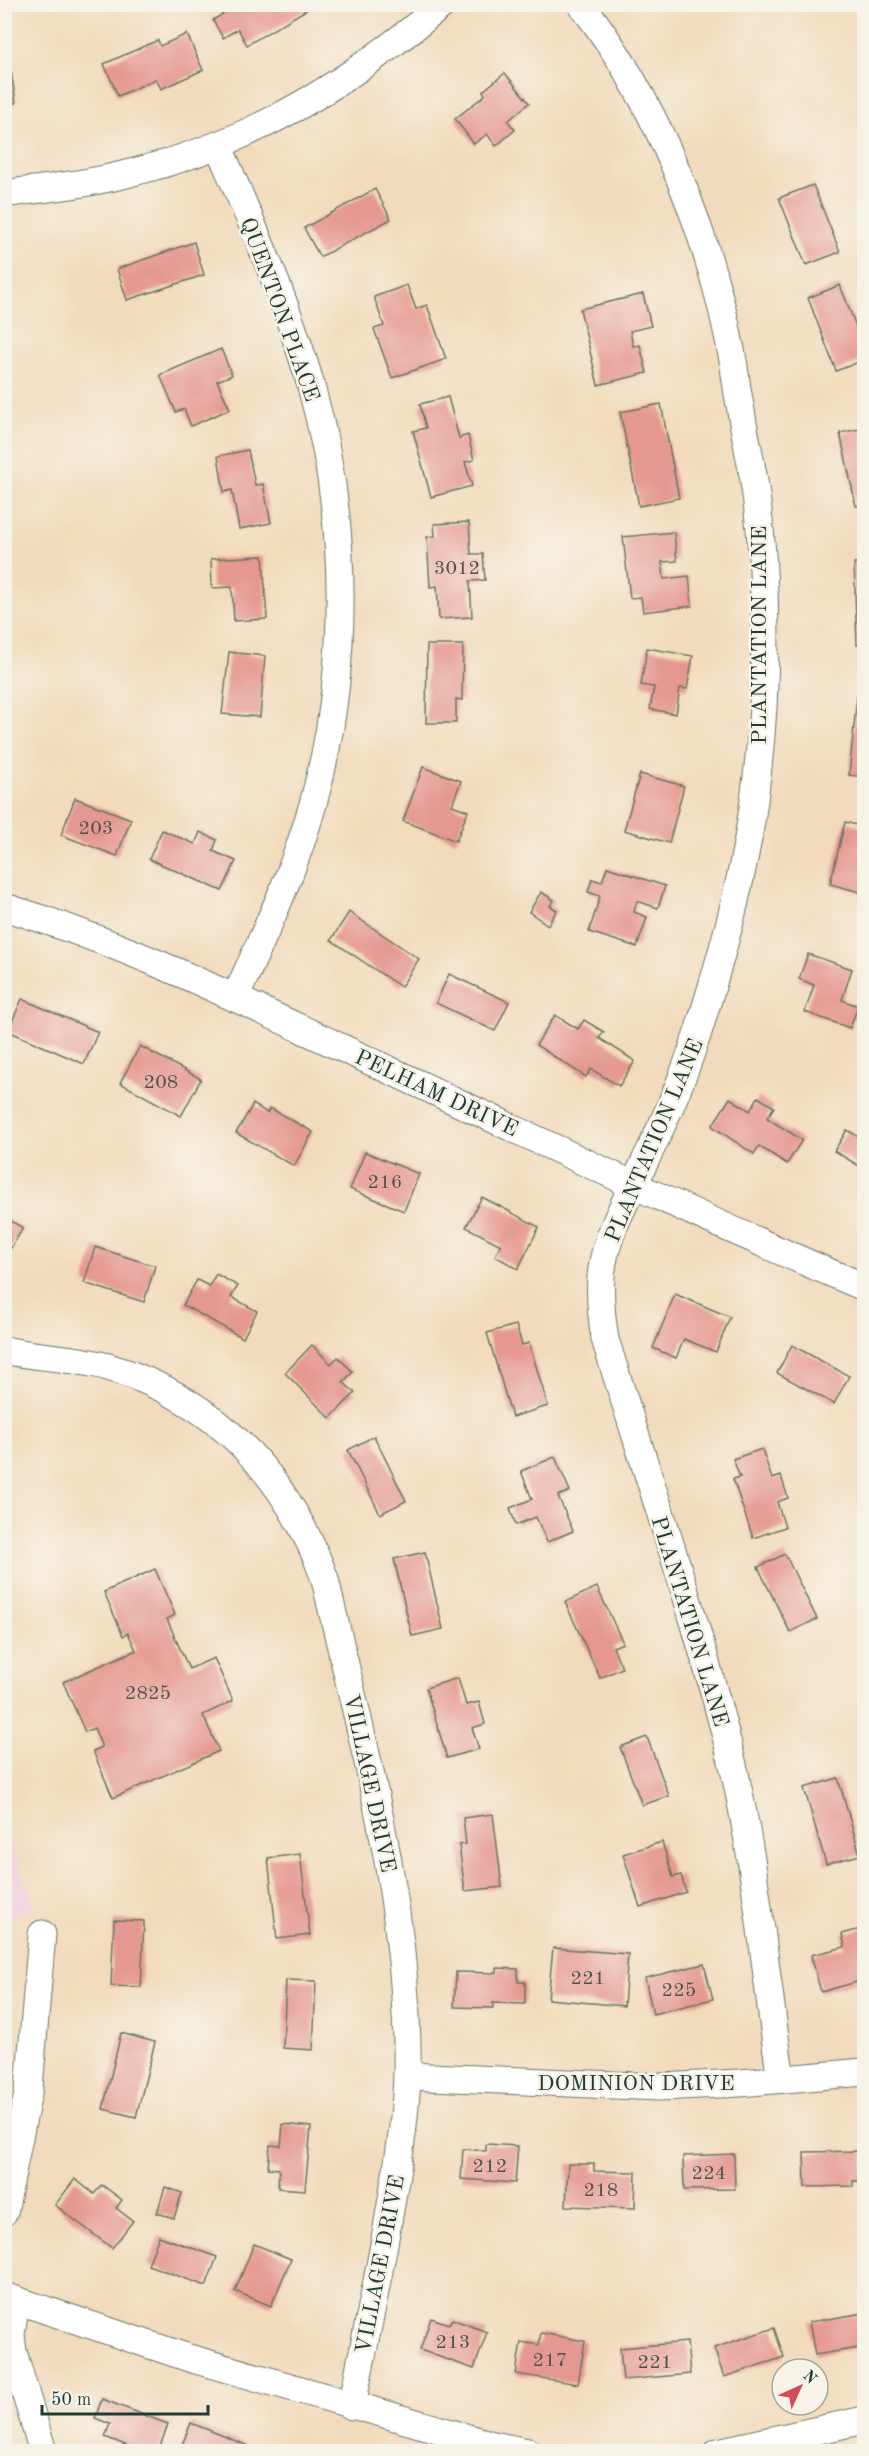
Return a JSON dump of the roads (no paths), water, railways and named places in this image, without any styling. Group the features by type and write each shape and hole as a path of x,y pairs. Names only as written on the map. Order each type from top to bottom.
{"street":[{"path":"4,194 132,173 218,145 297,108 331,89 364,67 443,4"},
{"name":"PLANTATION LANE","path":"581,4 626,70 657,129 684,190 702,240 731,349 754,482 760,533 763,709 757,778 742,875 718,970 688,1063 635,1184 611,1232 603,1263 600,1295 603,1326 714,1692 733,1767 753,1862 781,2079"},
{"name":"QUENTON PLACE","path":"218,145 279,293 311,387 333,489 338,557 337,655 331,712 318,784 294,861 269,924 235,998"},
{"name":"PELHAM DRIVE","path":"4,907 109,944 235,998 635,1184 864,1287"},
{"name":"VILLAGE DRIVE","path":"4,1350 108,1366 146,1380 177,1396 216,1421 250,1451 272,1477 295,1511 314,1548 325,1579 388,1854 400,1934 406,2005 407,2076 402,2137 384,2246 352,2406"},
{"path":"4,2212 28,2088 42,1934"},
{"name":"DOMINION DRIVE","path":"407,2076 659,2087 864,2072"},
{"path":"43,2451 13,2352 10,2298 189,2358 493,2445 528,2451"},
{"path":"718,2451 864,2420"}]}
